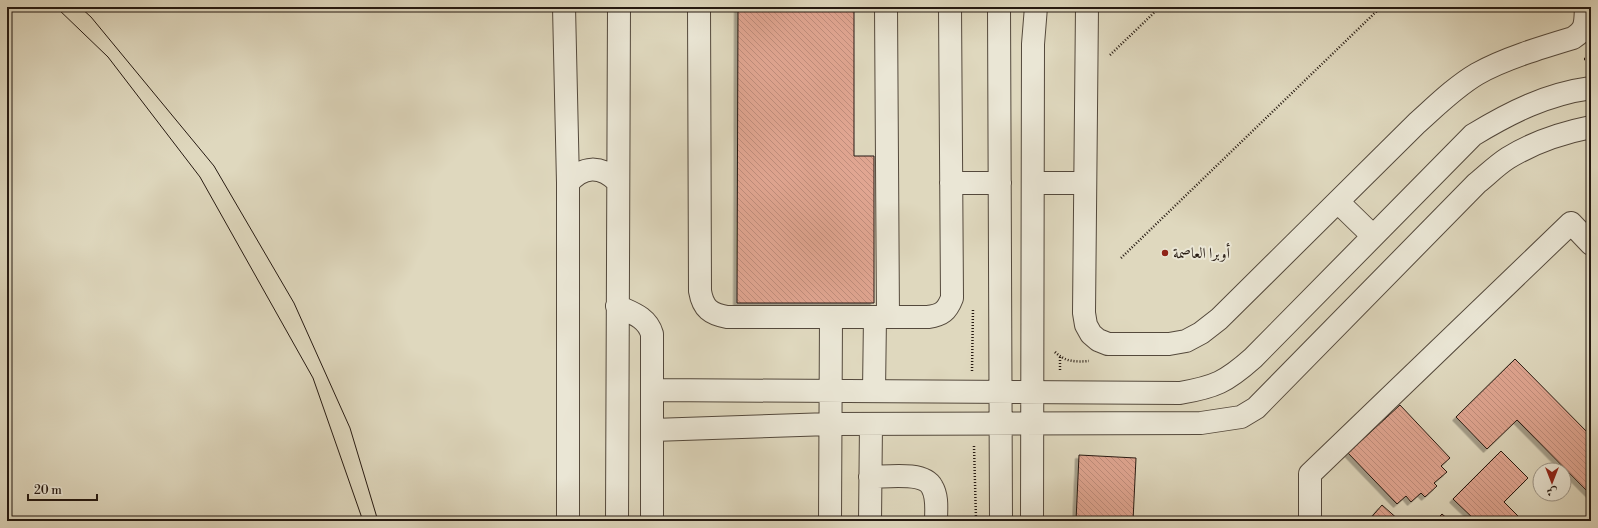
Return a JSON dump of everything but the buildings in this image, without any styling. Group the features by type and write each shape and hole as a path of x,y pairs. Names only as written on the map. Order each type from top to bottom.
{"street":[{"path":"564,7 568,183 568,521"},
{"path":"617,521 617,181 619,7"},
{"path":"699,7 700,291 704,305 710,311 717,315 727,317 928,317 938,316 949,306 952,298 950,7"},
{"path":"874,391 881,317 886,7"},
{"path":"999,7 1001,521"},
{"path":"1032,521 1033,44 1036,7"},
{"path":"1087,7 1084,313 1086,325 1091,334 1098,340 1108,344 1169,344 1186,342 1201,334 1219,319 1417,122 1449,94 1476,74 1495,65 1573,38 1581,33 1585,26 1586,7"},
{"path":"653,390 1180,393 1201,389 1220,383 1235,375 1253,358 1473,136 1497,121 1526,106 1555,95 1591,88"},
{"path":"653,430 830,424 1201,423 1241,417 1256,408 1477,183 1507,159 1538,142 1565,132 1591,127"},
{"path":"568,183 574,176 583,171 592,169 602,170 610,174 617,181"},
{"path":"951,183 1000,183"},
{"path":"1033,183 1085,183"},
{"path":"1338,202 1373,236"},
{"path":"1310,521 1310,474 1571,223 1591,244"},
{"path":"617,306 641,318 649,325 651,329 653,390 652,521"},
{"path":"830,521 831,317"},
{"path":"870,521 871,424"},
{"path":"870,477 918,477 926,480 932,486 935,494 936,521"}],"path":[{"path":"1104,60 1160,7"},
{"path":"1121,258 1381,7"},
{"path":"1582,59 1591,59"},
{"path":"1053,351 1060,357 1070,361 1096,361"}],"tram line":[{"path":"56,7 108,57 200,177 313,378 363,521"},
{"path":"80,7 91,17 214,166 294,303 350,428 378,521"}],"place":[{"name":"أوبرا العاصمة","path":"1165,253"}]}
